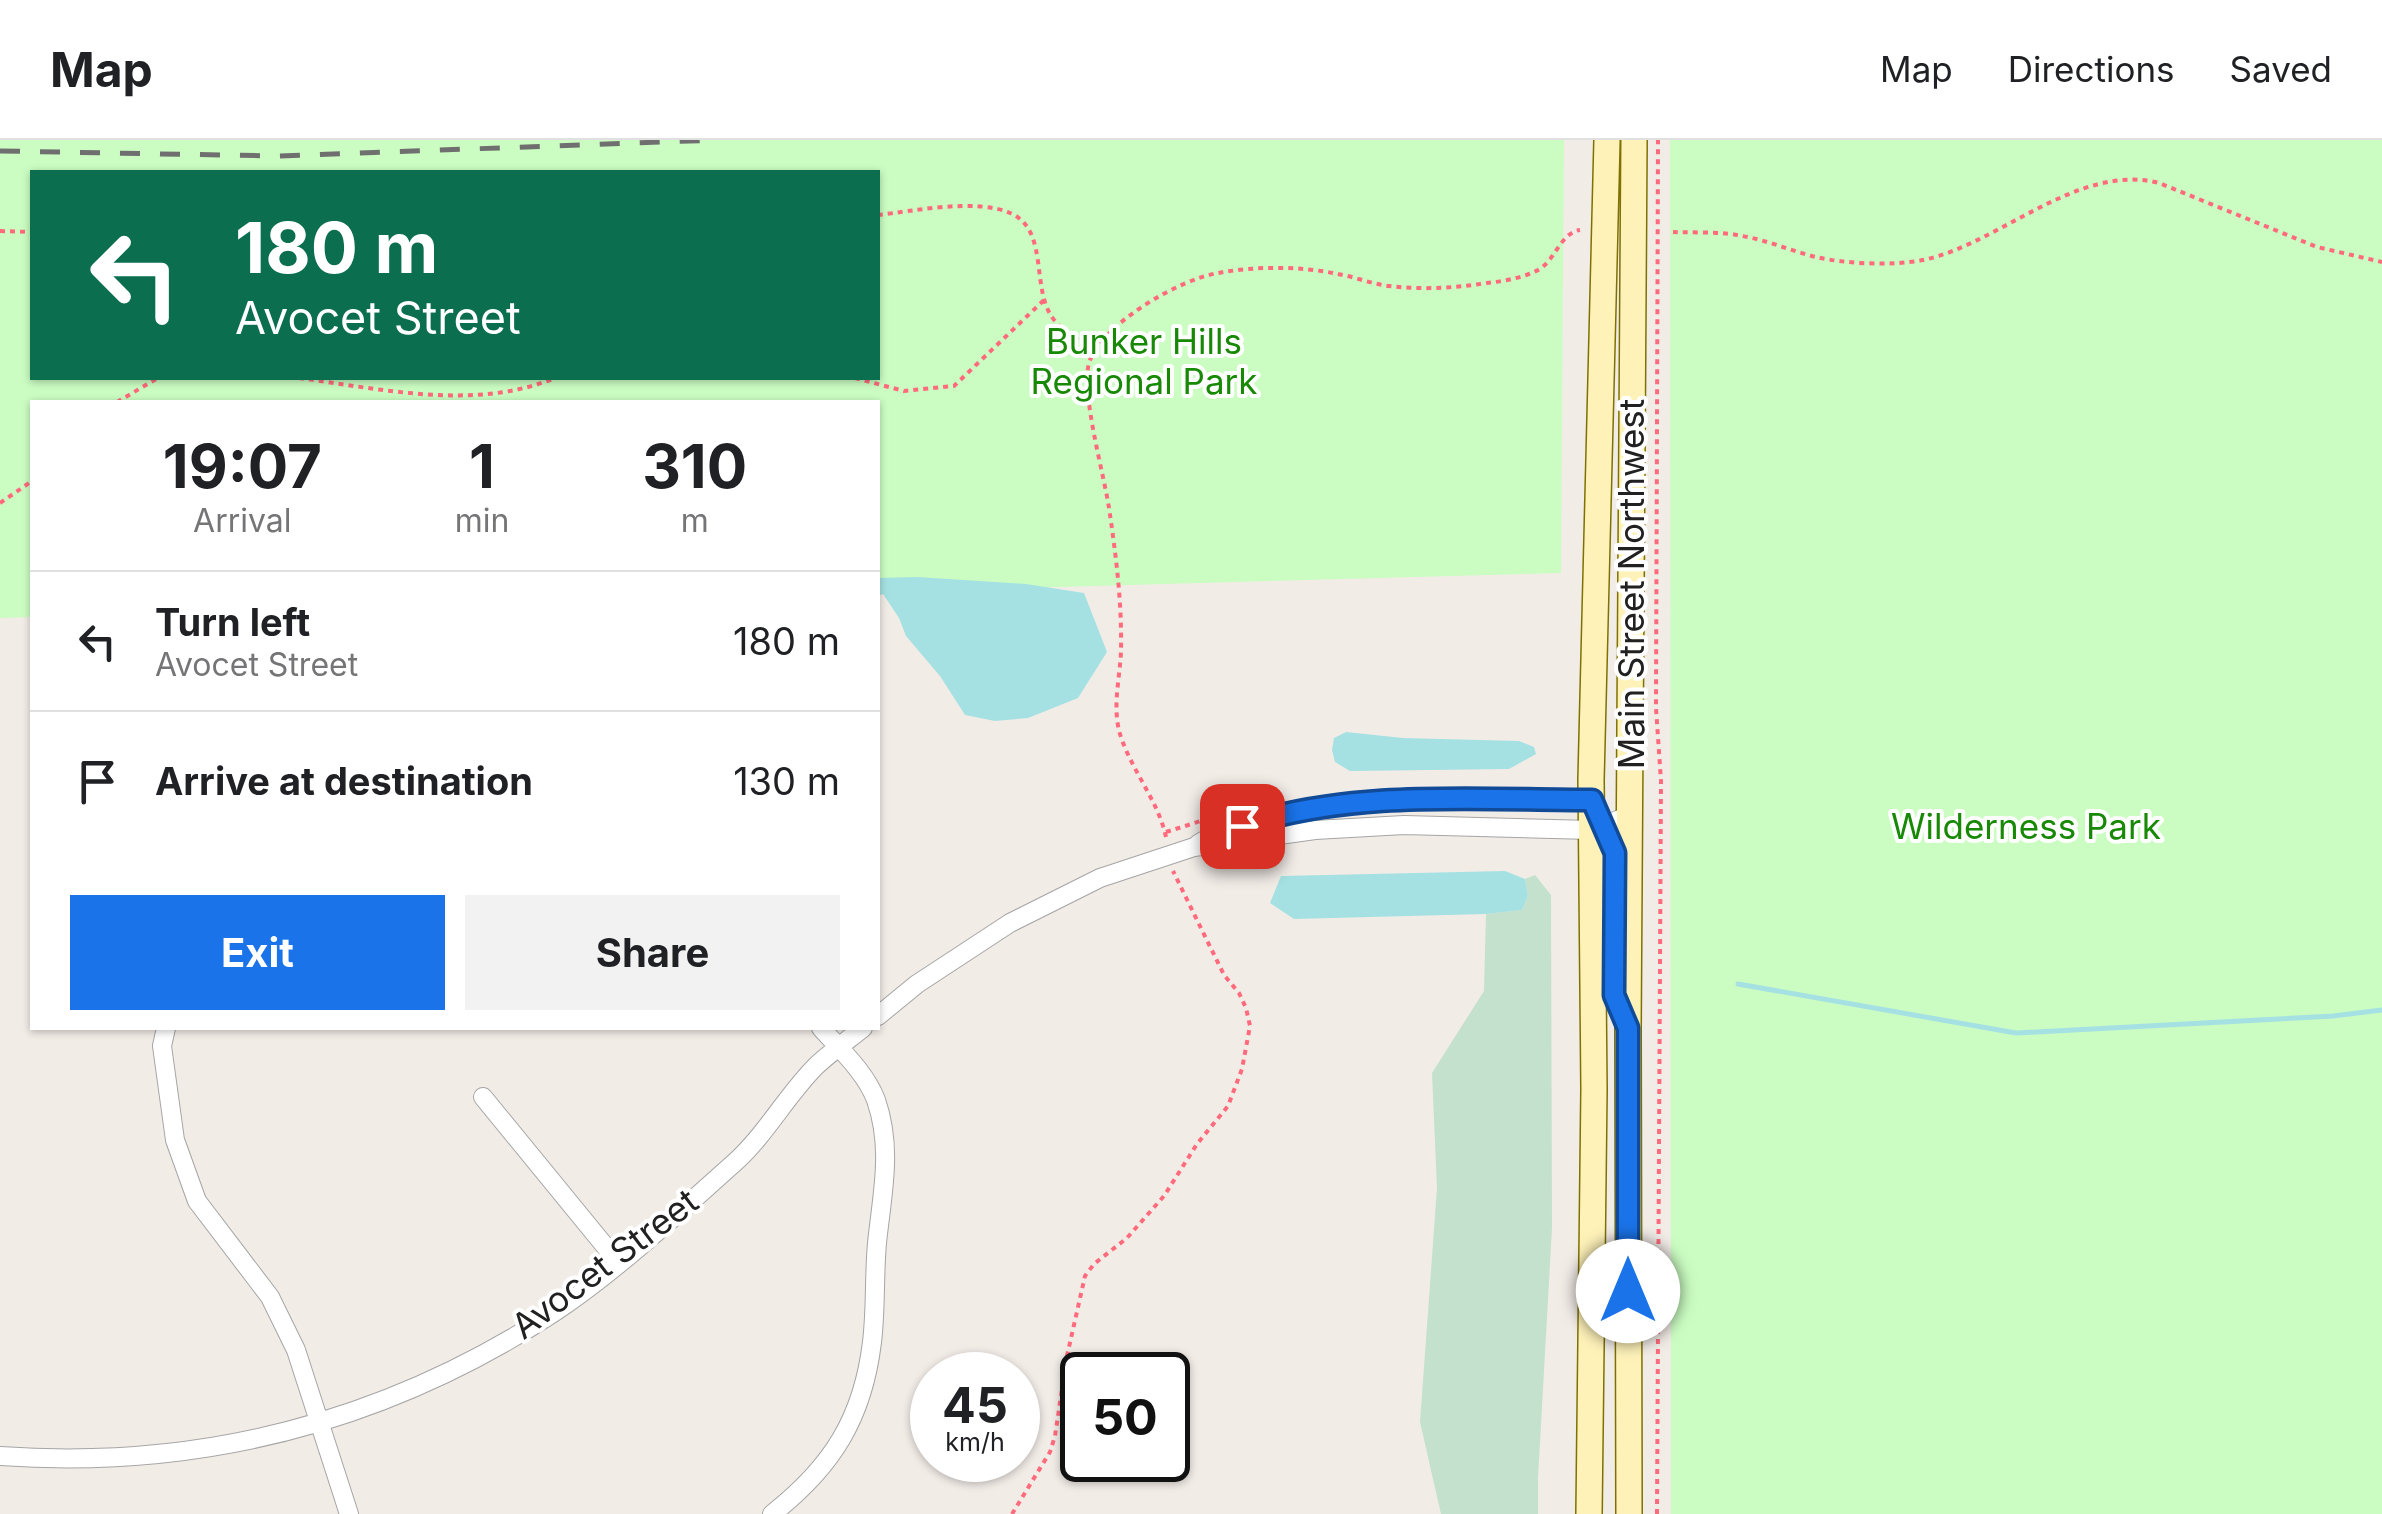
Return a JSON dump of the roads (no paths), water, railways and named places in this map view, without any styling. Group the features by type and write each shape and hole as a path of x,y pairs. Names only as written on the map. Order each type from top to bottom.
{"main road":[{"name":"Main Street Northwest","path":"1589,1514 1597,828 1592,800 1607,140"},
{"name":"Main Street Northwest","path":"1629,1514 1628,1028 1642,156"},
{"name":"Main Street Northwest","path":"1597,828 1615,853 1614,995 1628,1028"}],"street":[{"path":"1194,847 1216,834 1310,808 1386,802 1592,800"},
{"path":"880,1014 917,984 1010,923 1100,878 1194,847 1314,830 1404,825 1597,828 1631,816"},
{"path":"166,1030 162,1046 175,1140 197,1200 270,1297 296,1350 349,1514"},
{"path":"772,1514 796,1496 832,1457 850,1426 864,1392 873,1340 876,1248 887,1168 886,1142 874,1096 824,1030"},
{"name":"Avocet Street","path":"0,1456 108,1458 179,1453 296,1432 414,1389 555,1312 618,1262 738,1160 816,1066 860,1030"},
{"path":"483,1097 618,1262"}],"water":[{"path":"880,578 1026,584 1084,593 1107,652 1078,698 1028,718 995,721 965,715 940,676 906,636 883,594 880,595"},
{"path":"1346,732 1403,738 1519,741 1534,747 1536,754 1509,769 1350,771 1335,762 1332,750 1334,738"},
{"path":"1505,871 1525,879 1528,896 1522,910 1294,919 1270,903 1281,876"}],"waterway":[{"path":"1738,984 2016,1033 2382,1010"}],"railway":[{"path":"0,151 277,156 717,140"}],"park label":[{"name":"Bunker Hills Regional Park","path":"1144,362"},
{"name":"Wilderness Park","path":"2026,827"}]}
